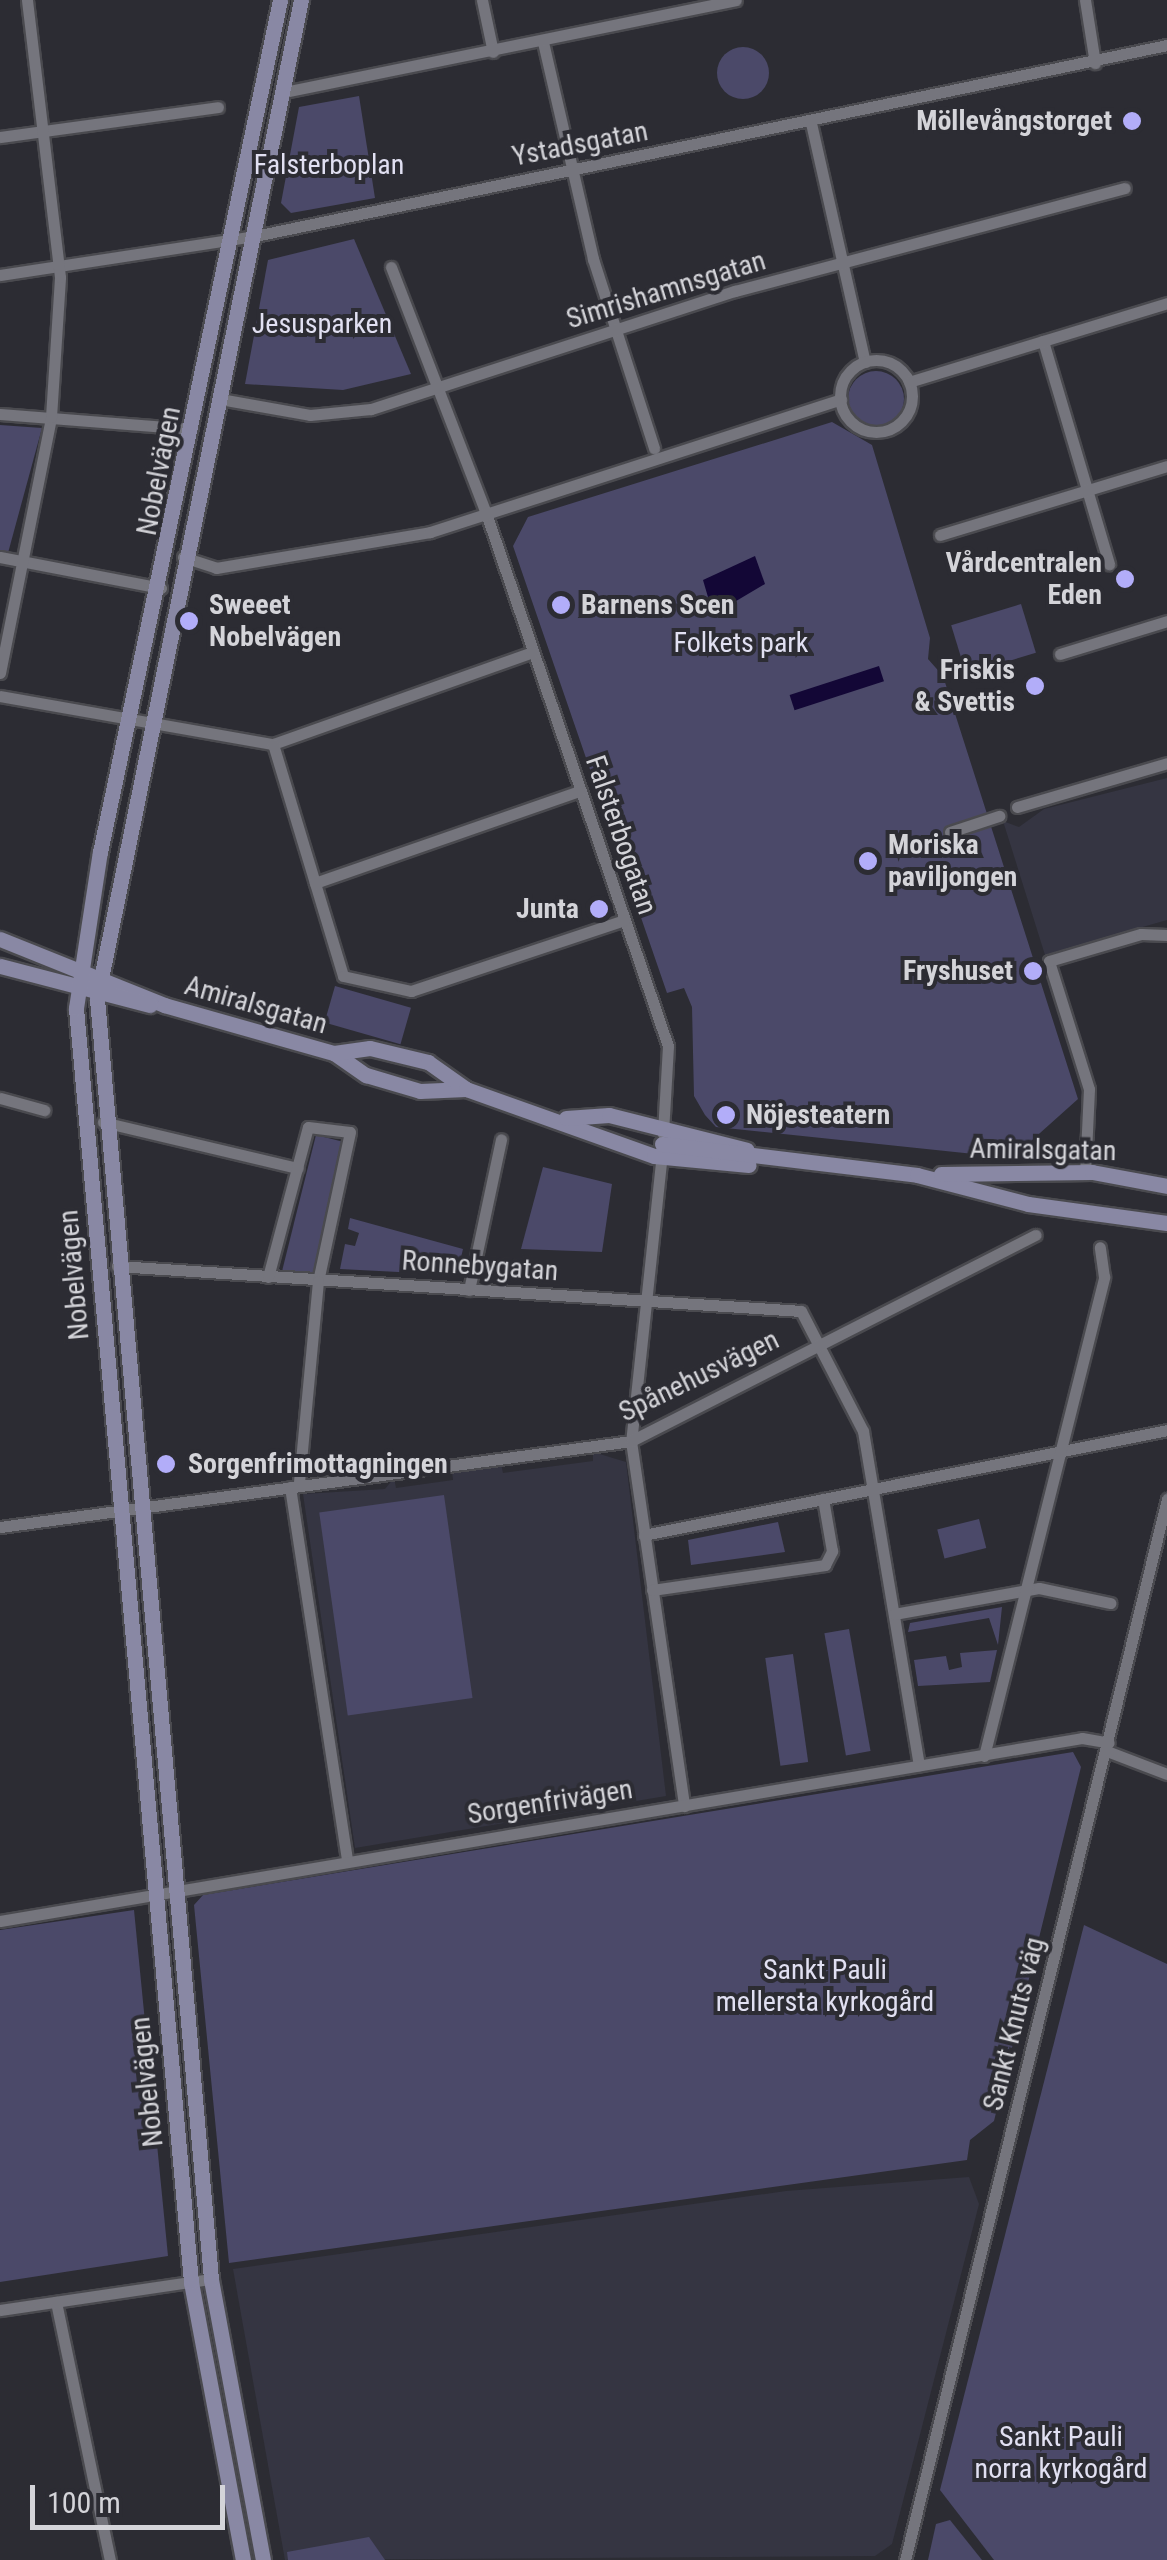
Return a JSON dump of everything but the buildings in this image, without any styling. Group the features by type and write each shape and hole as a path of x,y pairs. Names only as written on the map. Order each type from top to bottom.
{"main road":[{"name":"Nobelvägen","path":"264,2560 211,2279 103,1122 97,998 161,588 280,0"},
{"name":"Nobelvägen","path":"243,2560 191,2282 118,1509 76,990 220,398 301,0"},
{"name":"Amiralsgatan","path":"0,938 164,1005 334,1053 366,1075 420,1090 466,1089 566,1118 601,1141 662,1143 784,1164 917,1175 1085,1174 1167,1186"},
{"name":"Amiralsgatan","path":"0,966 97,998 164,1005"},
{"name":"Amiralsgatan","path":"334,1053 370,1048 428,1062 466,1089"},
{"name":"Amiralsgatan","path":"566,1118 609,1115 662,1143 784,1164"},
{"name":"Amiralsgatan","path":"917,1175 1028,1204 1167,1224"}],"street":[{"path":"0,673 50,418 59,265 47,130 27,0"},
{"path":"482,0 493,52"},
{"path":"284,92 736,0"},
{"path":"1085,0 1095,63"},
{"path":"543,42 614,330 654,448"},
{"name":"Ystadsgatan","path":"0,274 256,236 812,123 1167,45"},
{"path":"0,137 218,107"},
{"path":"812,123 865,362"},
{"name":"Simrishamnsgatan","path":"220,398 310,415 438,390 614,330 1125,188"},
{"name":"Falsterbogatan","path":"391,267 486,513 668,1046 662,1143 631,1442 684,1806"},
{"path":"909,382 1167,303"},
{"path":"1044,341 1109,564"},
{"path":"865,362 890,363 909,382 907,414 888,430 857,426 841,400 846,377 865,362"},
{"path":"182,556 216,568 430,532 841,400"},
{"path":"0,414 192,428"},
{"path":"940,535 1167,466"},
{"path":"0,557 161,588"},
{"path":"1060,654 1167,621"},
{"path":"0,696 139,724 273,744 533,652"},
{"path":"273,744 343,976 412,991 624,920"},
{"path":"1017,807 1167,763"},
{"path":"315,883 579,790"},
{"path":"950,832 999,816"},
{"path":"1085,1174 1089,1090 1049,962 1141,934 1167,936"},
{"path":"0,1098 44,1110"},
{"path":"103,1122 298,1168"},
{"path":"268,1277 314,1124 356,1138 318,1281 295,1485 347,1859"},
{"path":"469,1290 502,1140"},
{"name":"Spånehusvägen","path":"0,1528 139,1506 631,1442 1036,1235"},
{"path":"984,1756 984,1729 1104,1277 1100,1247"},
{"name":"Ronnebygatan","path":"116,1266 801,1311 822,1343"},
{"path":"822,1343 859,1420 919,1766"},
{"path":"644,1535 1058,1456 1167,1430"},
{"path":"652,1590 825,1565 832,1551 823,1499"},
{"name":"Sankt Knuts väg","path":"906,2560 1167,1499"},
{"path":"894,1614 1040,1588 1110,1603"},
{"name":"Sorgenfrivägen","path":"0,1921 347,1859 1082,1738 1167,1774"},
{"path":"0,2310 211,2279"},
{"path":"56,2302 110,2560"}],"shaded area":[{"path":"755,556 765,584 726,607 710,604 703,580"},
{"path":"879,666 884,681 795,710 790,695"},
{"path":"1167,778 1167,920 1045,955 1003,821 1019,827 1044,809"},
{"path":"593,1452 626,1462 666,1796 355,1848 303,1494 385,1489 394,1478 396,1488 453,1480 452,1471 501,1464 503,1473 593,1461"},
{"path":"969,2177 979,2204 892,2544 875,2556 285,2560 233,2269 786,2191"}],"green space":[{"path":"743,47 761,55 769,73 761,91 743,99 725,91 717,73 725,55"},
{"name":"Falsterboplan","path":"359,96 375,198 291,213 281,203 299,107"},
{"name":"Jesusparken","path":"354,239 411,374 343,390 245,384 268,260"},
{"path":"876,371 896,379 904,399 896,419 876,427 856,419 848,399 856,379"},
{"name":"Folkets park","path":"832,422 872,445 930,638 928,659 943,676 1078,1099 1012,1158 716,1127 705,1115 694,1096 692,1007 684,988 667,993 513,546 528,517"},
{"path":"0,425 42,428 8,553 0,551"},
{"path":"1021,604 1036,653 966,674 951,625"},
{"path":"335,986 411,1008 400,1044 325,1023"},
{"path":"316,1135 351,1144 317,1279 282,1270"},
{"path":"543,1167 612,1184 602,1252 521,1249"},
{"path":"350,1218 463,1249 457,1275 340,1269 345,1244 355,1246 359,1233 348,1229"},
{"path":"444,1495 473,1698 348,1716 319,1513"},
{"path":"979,1519 986,1548 945,1559 937,1529"},
{"path":"778,1522 785,1552 691,1565 688,1540"},
{"path":"1002,1607 998,1645 989,1618 908,1632 910,1623"},
{"path":"849,1629 871,1751 846,1755 824,1633"},
{"path":"997,1650 990,1682 918,1686 914,1660 946,1656 949,1670 962,1667 960,1653"},
{"path":"793,1654 808,1762 780,1766 765,1658"},
{"name":"Sankt Pauli mellersta kyrkogård","path":"1073,1752 1081,1767 994,2121 970,2140 967,2160 229,2263 194,1905 203,1895"},
{"path":"134,1910 168,2256 0,2282 0,1930"},
{"name":"Sankt Pauli norra kyrkogård","path":"1084,1925 1167,1964 1167,2560 994,2560 940,2490"},
{"path":"950,2520 982,2560 928,2560 936,2524"},
{"path":"369,2537 385,2560 288,2560 287,2552"}],"place":[{"name":"Möllevångstorget","path":"1132,121"},
{"name":"Vårdcentralen Eden","path":"1125,579"},
{"name":"Barnens Scen","path":"561,605"},
{"name":"Sweeet Nobelvägen","path":"189,621"},
{"name":"Friskis & Svettis","path":"1035,686"},
{"name":"Moriska paviljongen","path":"868,861"},
{"name":"Junta","path":"599,909"},
{"name":"Fryshuset","path":"1033,971"},
{"name":"Nöjesteatern","path":"726,1115"},
{"name":"Sorgenfrimottagningen","path":"166,1464"}]}
